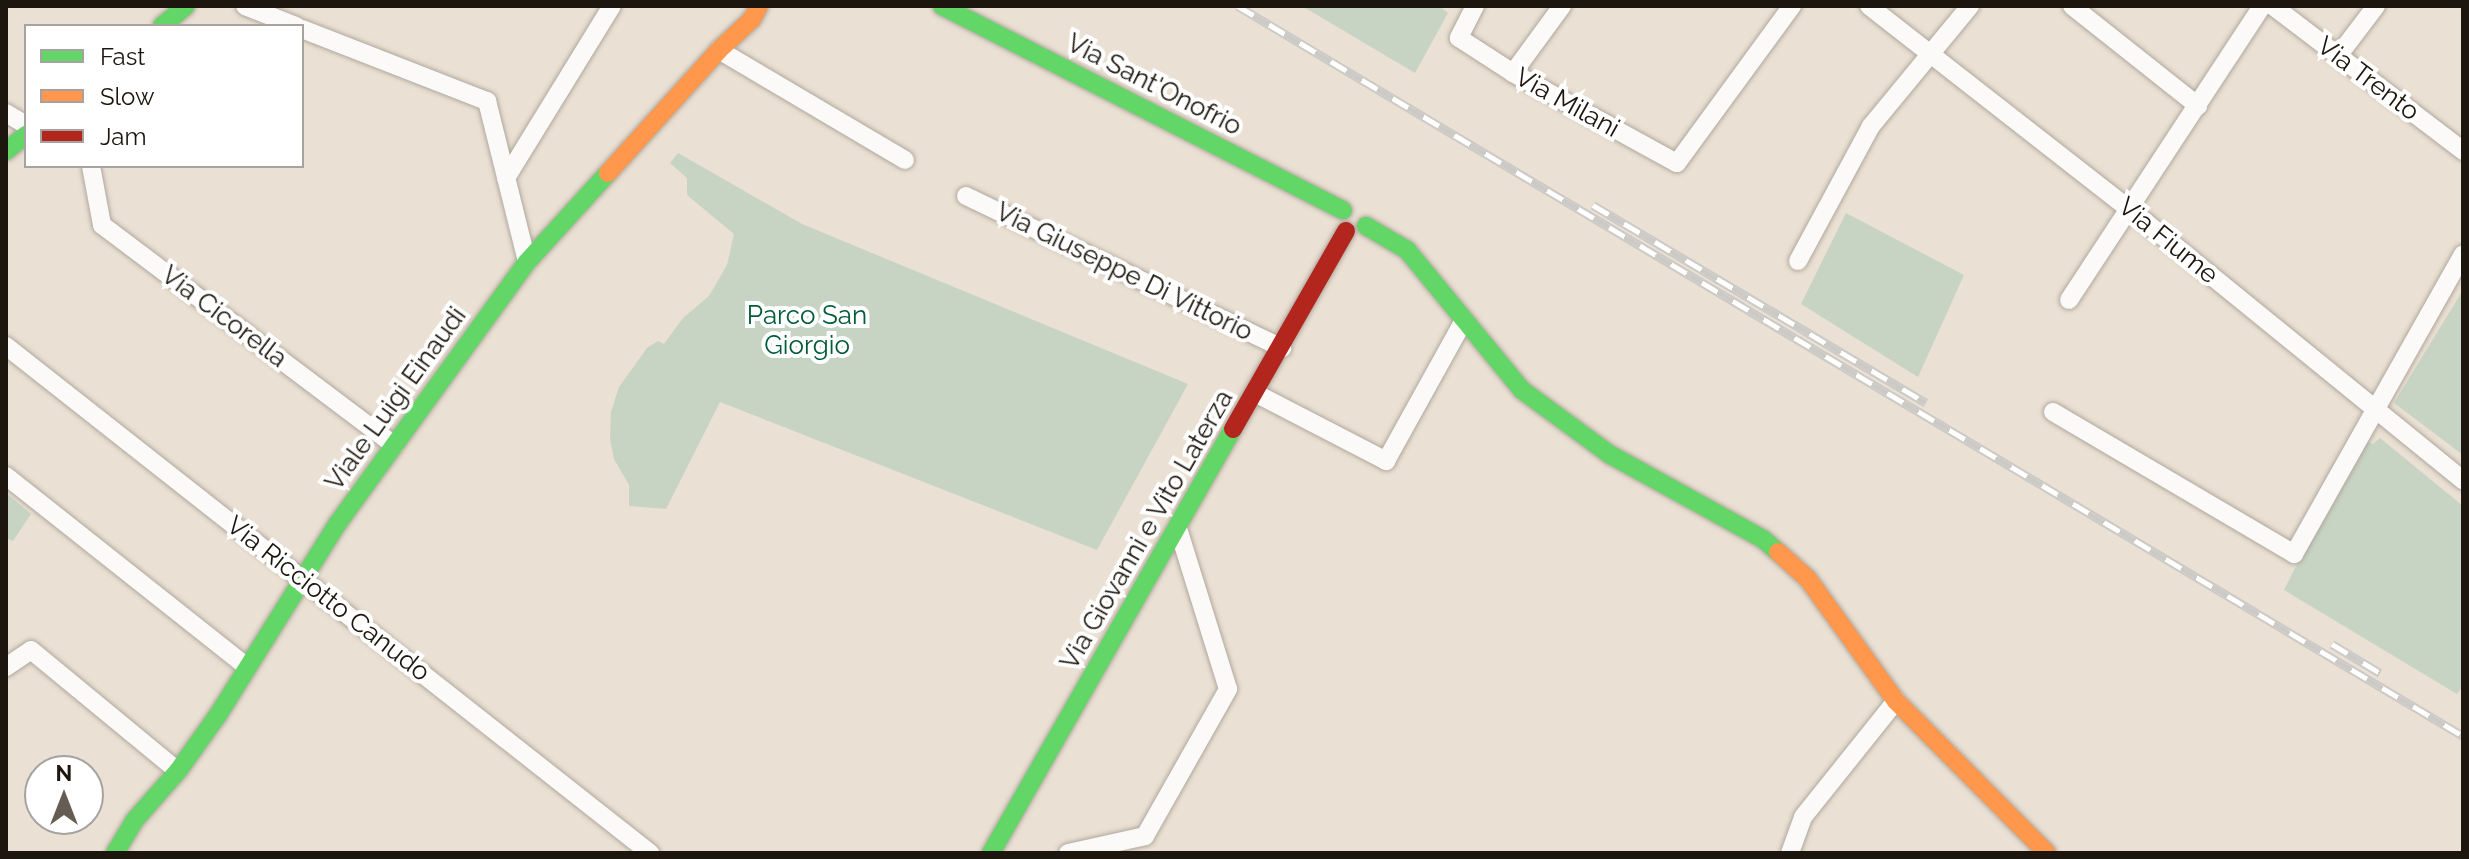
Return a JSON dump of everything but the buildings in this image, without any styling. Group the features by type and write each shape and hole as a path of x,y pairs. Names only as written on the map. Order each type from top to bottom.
{"street":[{"path":"164,24 186,6"},
{"path":"245,6 291,24"},
{"path":"506,178 612,6"},
{"name":"Viale Luigi Einaudi","path":"115,853 134,821 178,771 218,715 301,578 527,262 719,50 752,19 759,6"},
{"name":"Via Milani","path":"1475,6 1459,38 1513,73 1677,163 1792,6"},
{"path":"1513,73 1562,6"},
{"name":"Via Fiume","path":"1869,6 1934,53 2463,480"},
{"path":"1798,261 1871,126 1970,6"},
{"path":"2072,6 2198,106"},
{"path":"2069,300 2262,6"},
{"name":"Via Trento","path":"2273,6 2463,151"},
{"path":"2338,56 2376,6"},
{"name":"Via Sant'Onofrio","path":"954,9 1343,210"},
{"path":"304,30 487,101 527,262"},
{"path":"719,50 905,160"},
{"path":"6,113 24,124"},
{"path":"6,151 24,137"},
{"name":"Via Cicorella","path":"91,168 102,225 394,445"},
{"name":"Via Giuseppe Di Vittorio","path":"966,196 1282,348"},
{"path":"1360,207 1366,213 1366,226 1355,233 1346,231 1340,223 1343,210 1360,207"},
{"path":"1366,226 1407,250 1522,390 1609,454 1763,539 1774,549 1824,598 1896,701 2047,853"},
{"name":"Via Giovanni e Vito Laterza","path":"991,853 1282,348 1346,231"},
{"path":"2053,412 2294,554 2463,254"},
{"path":"1255,393 1386,461 1464,320"},
{"name":"Via Ricciotto Canudo","path":"6,346 650,853"},
{"path":"6,476 246,666"},
{"path":"1068,853 1145,836 1228,689 1178,528"},
{"path":"6,667 31,650 178,771"},
{"path":"1790,853 1803,817 1896,701"}],"green space":[{"path":"1302,6 1439,6 1448,13 1415,73"},
{"name":"Parco San Giorgio","path":"678,153 802,224 1188,384 1097,550 720,402 666,509 629,506 629,485 614,459 610,439 611,412 619,387 647,348 658,341 664,344 683,318 709,296 727,265 734,234 687,195 687,178 670,163"},
{"path":"1846,213 1964,275 1918,377 1801,304"},
{"path":"2463,290 2463,455 2394,403"},
{"path":"2360,438 2373,444 2380,438 2463,506 2463,686 2457,694 2284,590"},
{"path":"6,493 31,514 13,541 6,538"}],"railway":[{"path":"1238,6 2463,736"},
{"path":"1593,205 1926,403"},
{"path":"2332,644 2380,673"}],"traffic: fast":[{"path":"164,24 186,6"},
{"path":"942,6 1343,210"},
{"path":"6,151 24,137"},
{"path":"115,853 134,821 178,771 218,715 338,523 527,262 608,173"},
{"path":"1366,226 1407,250 1522,390 1609,454 1763,539 1778,552"},
{"path":"991,853 1233,429"}],"traffic: slow":[{"path":"608,173 719,50 752,19 759,6"},
{"path":"1778,552 1808,579 1896,701 2047,853"}],"traffic: jam":[{"path":"1233,429 1346,231"}]}
